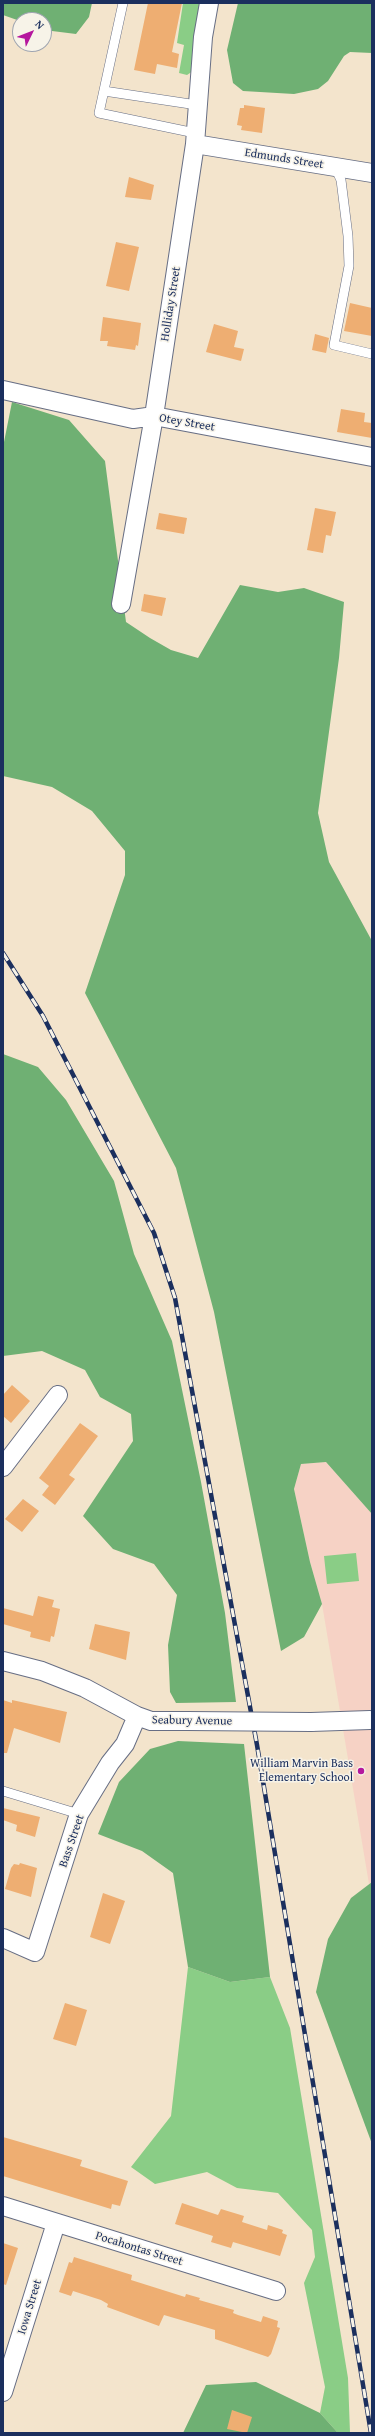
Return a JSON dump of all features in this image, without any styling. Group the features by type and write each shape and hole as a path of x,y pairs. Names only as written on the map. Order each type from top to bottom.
{"street":[{"name":"Holliday Street","path":"120,604 154,416 195,138 204,37 209,3"},
{"name":"Edmunds Street","path":"195,138 372,174"},
{"name":"Otey Street","path":"3,390 133,418 154,416 372,457"},
{"path":"3,1467 58,1395"},
{"name":"Seabury Avenue","path":"3,1661 42,1671 86,1688 137,1716 151,1721 311,1722 370,1720"},
{"name":"Bass Street","path":"3,1938 35,1952 79,1814 110,1763 125,1744 137,1716"},
{"name":"Pocahontas Street","path":"3,2206 276,2291"},
{"name":"Iowa Street","path":"3,2392 56,2223"}],"lane":[{"path":"123,3 99,113 195,138"},
{"path":"104,90 197,105"},
{"path":"334,167 341,180 348,236 349,266 334,345 372,354"},
{"path":"3,1791 79,1814"}],"shaded area":[{"name":"William Marvin Bass Elementary School","path":"326,1462 372,1514 372,1882 369,1884 322,1604 310,1562 294,1489 301,1464"}],"green space":[{"path":"3,3 92,3 89,17 76,34 52,31 52,12 12,12 12,18 3,15"},
{"path":"183,3 202,3 193,71 187,75 179,73 184,45 177,43"},
{"path":"238,3 372,3 372,53 350,52 344,56 328,81 318,89 294,94 243,91 233,83 227,50"},
{"path":"12,402 69,420 105,461 126,622 150,638 171,650 198,658 240,585 278,592 304,588 344,602 339,658 318,813 329,862 372,941 372,1514 326,1462 301,1464 294,1489 310,1562 322,1604 304,1637 281,1651 214,1312 176,1168 85,993 125,875 125,851 92,811 52,787 3,776 3,447"},
{"path":"3,1054 38,1067 66,1100 114,1181 134,1254 172,1341 201,1482 225,1613 236,1702 176,1703 170,1692 168,1645 177,1595 154,1564 113,1549 83,1516 133,1441 131,1414 100,1397 85,1370 42,1351 3,1356"},
{"path":"356,1553 359,1581 327,1584 324,1556"},
{"path":"178,1741 244,1744 270,1977 230,1982 188,1967 173,1873 142,1851 98,1834 119,1782 150,1749"},
{"path":"372,1882 372,2144 316,1992 328,1939 351,1898"},
{"path":"188,1967 230,1982 270,1977 290,2028 348,2378 350,2433 338,2433 320,2413 325,2387 304,2283 315,2257 312,2230 278,2193 237,2188 207,2172 155,2184 131,2167 171,2116"},
{"path":"256,2382 320,2413 338,2433 183,2433 206,2385"}],"building":[{"path":"148,3 182,3 172,52 179,54 177,68 157,64 155,74 134,70"},
{"path":"244,105 265,108 262,133 241,130 242,126 237,125 240,108 244,108"},
{"path":"129,177 154,185 151,200 125,197"},
{"path":"116,242 139,247 129,291 106,286"},
{"path":"350,303 372,308 372,336 344,331"},
{"path":"103,317 141,323 138,346 136,345 135,350 107,346 108,341 100,341"},
{"path":"214,324 238,331 234,347 244,349 241,361 206,352"},
{"path":"315,334 329,338 326,353 312,350"},
{"path":"341,409 365,413 364,422 372,423 372,438 337,432"},
{"path":"315,508 336,512 331,536 326,535 323,553 307,550"},
{"path":"159,513 187,518 184,534 156,529"},
{"path":"144,594 166,598 162,616 141,611"},
{"path":"12,1385 30,1401 11,1423 3,1416 3,1395"},
{"path":"80,1423 98,1436 69,1475 75,1479 55,1505 42,1495 49,1486 39,1478"},
{"path":"23,1499 39,1511 22,1532 5,1519"},
{"path":"38,1596 54,1600 52,1607 60,1609 54,1637 51,1636 50,1642 30,1637 31,1632 3,1624 3,1608 33,1616"},
{"path":"95,1624 130,1632 126,1660 89,1649"},
{"path":"3,1700 12,1703 12,1700 67,1712 60,1743 14,1728 7,1753 3,1753"},
{"path":"3,1808 40,1817 35,1837 16,1831 17,1825 3,1820"},
{"path":"20,1863 37,1868 31,1897 5,1889 11,1868 14,1864 19,1865"},
{"path":"103,1893 125,1901 110,1944 90,1937"},
{"path":"65,2003 87,2010 76,2046 53,2039"},
{"path":"3,2137 82,2160 80,2166 128,2181 120,2206 112,2204 111,2209 3,2176"},
{"path":"182,2203 218,2215 221,2209 244,2216 242,2222 267,2230 268,2225 283,2230 282,2233 287,2235 280,2256 233,2242 231,2248 211,2242 213,2236 175,2224"},
{"path":"3,2243 18,2248 6,2285 3,2284"},
{"path":"74,2257 132,2275 131,2280 185,2297 186,2294 200,2298 199,2300 234,2310 233,2313 238,2315 261,2322 263,2316 278,2321 277,2327 280,2328 271,2354 268,2357 215,2339 215,2330 164,2315 159,2326 107,2307 108,2304 101,2300 73,2291 71,2296 59,2292 69,2262 72,2263"},
{"path":"232,2410 252,2417 247,2433 227,2429"}],"railway":[{"path":"3,953 43,1016 154,1233 175,1298 257,1745 371,2433"}],"place":[{"name":"William Marvin Bass Elementary School","path":"361,1771"}]}
